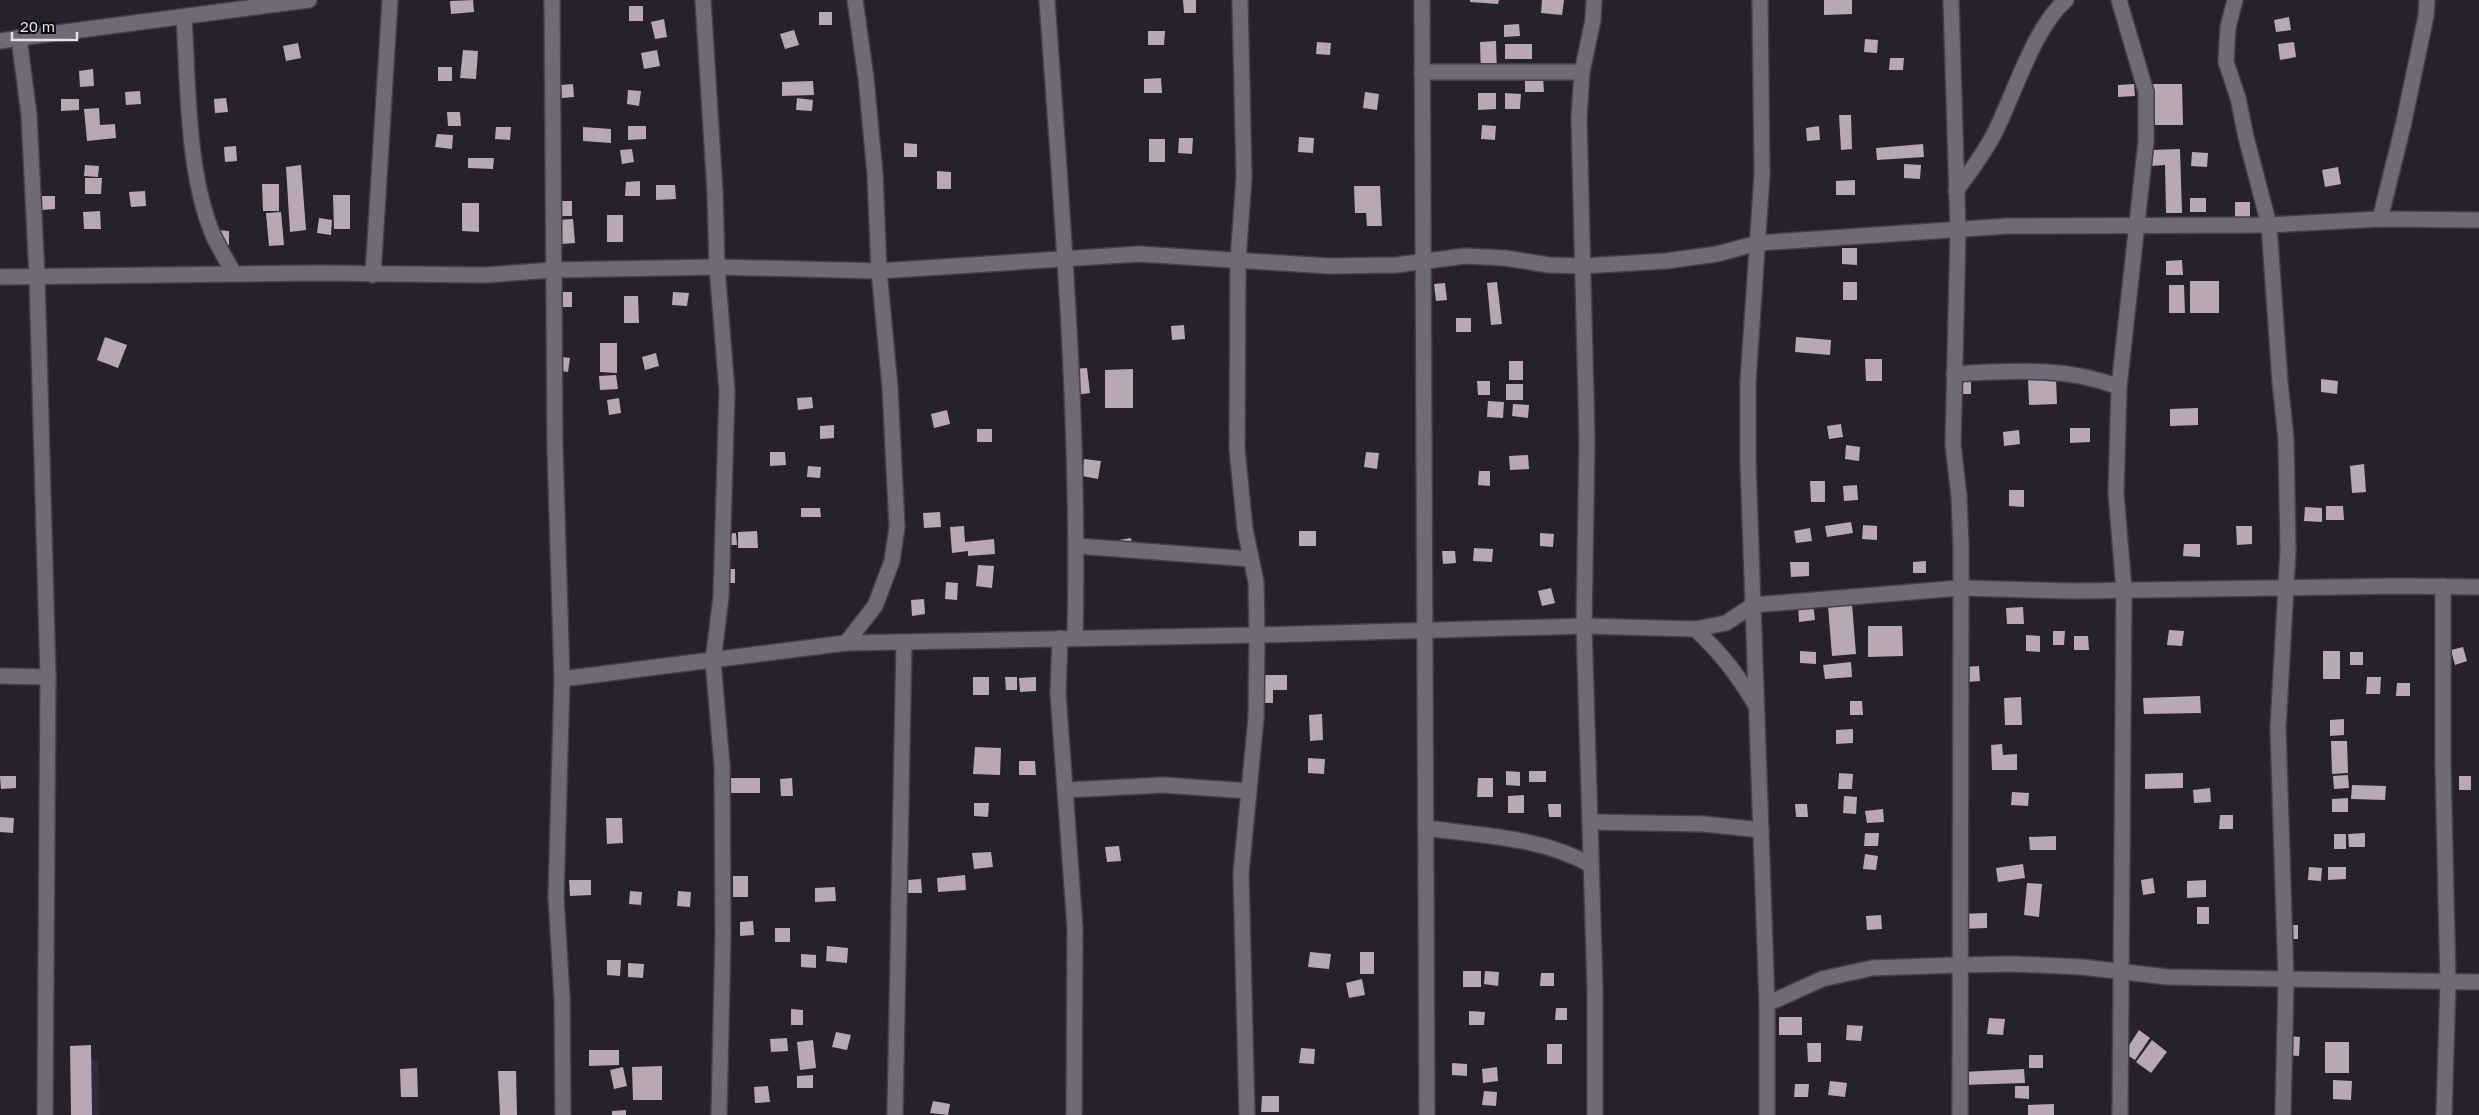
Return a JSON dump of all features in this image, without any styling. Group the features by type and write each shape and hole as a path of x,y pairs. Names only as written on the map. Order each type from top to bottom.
{"street":[{"path":"0,42 309,0"},
{"path":"373,275 390,0"},
{"path":"552,0 555,449 562,679 556,897 562,998 563,1115"},
{"path":"703,0 727,392 721,597 713,661 722,765 723,933 719,1115"},
{"path":"846,643 875,606 892,561 897,526 890,387 879,271 875,174 866,78 855,0"},
{"path":"1047,0 1066,260 1077,546 1068,638 1058,693 1074,928 1074,1115"},
{"path":"1240,0 1244,177 1238,260 1237,449 1245,529 1256,582 1257,635 1256,718 1241,873 1247,1115"},
{"path":"1422,0 1427,1115"},
{"path":"1594,0 1593,20 1582,72 1579,118 1587,439 1584,626 1591,865 1595,1115"},
{"path":"1760,0 1762,175 1748,382 1756,706 1767,1004 1767,1115"},
{"path":"1951,0 1958,230 1953,445 1959,496 1960,588 1960,1115"},
{"path":"1956,191 1994,135 2024,66 2056,8 2066,0"},
{"path":"2119,0 2146,92 2146,141 2119,387 2116,493 2124,590 2120,1115"},
{"path":"2236,0 2228,27 2226,62 2238,98 2269,225 2286,439 2288,551 2278,728 2286,980 2284,1115"},
{"path":"2380,219 2403,126 2426,16 2427,0"},
{"path":"184,17 192,144 202,197 214,236 234,274"},
{"path":"19,38 29,115 37,276 48,676 45,1115"},
{"path":"1422,72 1582,72"},
{"path":"0,277 320,273 485,275 554,270 718,267 879,271 1139,254 1329,266 1396,265 1465,256 1506,258 1549,266 1583,266 1666,261 1717,254 1758,243 2008,226 2136,227 2269,225 2380,219 2479,220"},
{"path":"1954,374 2032,370 2095,378 2119,387"},
{"path":"1077,546 1251,560"},
{"path":"2443,586 2448,983 2444,1115"},
{"path":"562,679 846,643 1584,626 1695,629 1726,623 1753,605 1960,588 2075,592 2479,587"},
{"path":"1695,629 1718,650 1736,672 1756,706"},
{"path":"895,1115 904,642"},
{"path":"0,676 48,676"},
{"path":"1066,790 1163,785 1249,791"},
{"path":"1590,822 1704,824 1761,830"},
{"path":"1426,828 1535,843 1568,852 1591,865"},
{"path":"1767,1004 1822,980 1872,968 1959,965 2014,964 2121,970 2168,976 2286,980 2479,982"}],"shaded area":[{"path":"81,1060 98,1060 99,1115 83,1115"}],"building":[{"path":"473,0 474,12 451,14 450,1"},
{"path":"1183,0 1196,0 1196,13 1184,13"},
{"path":"1470,0 1499,0 1498,4 1470,2"},
{"path":"1542,0 1564,0 1562,15 1541,13"},
{"path":"1824,0 1852,0 1852,14 1824,15"},
{"path":"629,6 643,6 643,21 629,21"},
{"path":"819,12 832,12 832,25 819,25"},
{"path":"2289,17 2291,30 2276,32 2274,20"},
{"path":"664,19 667,37 655,39 651,22"},
{"path":"1519,24 1520,36 1504,37 1504,25"},
{"path":"794,30 799,45 785,49 780,34"},
{"path":"1148,31 1165,31 1164,45 1148,45"},
{"path":"1865,39 1878,40 1877,53 1864,52"},
{"path":"1496,41 1497,77 1481,77 1480,42"},
{"path":"1317,42 1331,43 1330,55 1316,54"},
{"path":"2294,42 2296,57 2280,60 2278,44"},
{"path":"298,43 301,58 286,61 283,46"},
{"path":"1505,44 1532,44 1532,59 1505,59"},
{"path":"463,50 478,51 476,79 460,78"},
{"path":"657,50 660,66 644,69 641,53"},
{"path":"1890,58 1904,58 1903,70 1889,70"},
{"path":"438,67 452,67 452,81 438,81"},
{"path":"93,69 94,86 80,87 79,71"},
{"path":"1543,76 1544,92 1525,92 1525,77"},
{"path":"1161,78 1162,93 1144,93 1144,79"},
{"path":"813,81 814,95 782,96 782,82"},
{"path":"573,84 574,97 562,98 561,85"},
{"path":"2134,84 2135,96 2118,97 2118,85"},
{"path":"2151,84 2182,84 2183,125 2151,125"},
{"path":"628,90 641,91 639,106 627,104"},
{"path":"140,91 141,104 126,105 125,92"},
{"path":"1365,92 1379,94 1377,110 1363,108"},
{"path":"1478,93 1496,93 1496,109 1478,110"},
{"path":"1505,93 1521,94 1520,109 1505,109"},
{"path":"226,98 228,112 215,113 214,99"},
{"path":"797,98 813,100 812,111 796,110"},
{"path":"61,99 79,99 79,110 61,111"},
{"path":"99,108 100,125 115,124 116,138 87,141 84,109"},
{"path":"447,112 460,112 461,126 448,126"},
{"path":"1839,115 1851,115 1852,149 1841,150"},
{"path":"1482,125 1496,126 1495,140 1481,139"},
{"path":"628,126 646,126 646,139 628,140"},
{"path":"1819,126 1820,140 1807,141 1806,128"},
{"path":"496,127 511,127 510,140 495,139"},
{"path":"583,127 611,129 611,143 583,141"},
{"path":"437,134 453,135 452,149 435,147"},
{"path":"1299,137 1314,138 1313,153 1298,152"},
{"path":"1179,138 1193,138 1192,154 1178,153"},
{"path":"1149,139 1165,139 1165,162 1149,162"},
{"path":"904,143 917,144 917,157 904,157"},
{"path":"1923,144 1924,157 1877,160 1876,148"},
{"path":"236,146 237,161 225,162 224,147"},
{"path":"632,149 634,162 622,164 620,150"},
{"path":"2180,149 2182,213 2166,213 2165,165 2151,166 2151,150"},
{"path":"2192,152 2208,153 2207,167 2191,166"},
{"path":"468,158 494,158 493,169 468,168"},
{"path":"1904,164 1921,165 1920,179 1904,178"},
{"path":"85,165 99,166 98,177 84,176"},
{"path":"301,165 306,230 290,232 286,167"},
{"path":"2338,167 2341,184 2325,187 2322,170"},
{"path":"937,171 951,172 951,189 937,189"},
{"path":"85,178 102,178 101,194 85,194"},
{"path":"1855,180 1855,195 1836,195 1836,181"},
{"path":"640,181 640,196 625,196 626,182"},
{"path":"262,184 279,184 279,211 263,211"},
{"path":"656,185 675,185 676,199 656,200"},
{"path":"1354,186 1380,186 1382,226 1367,226 1366,213 1355,213"},
{"path":"145,191 146,206 131,207 129,192"},
{"path":"333,195 350,195 350,229 334,229"},
{"path":"41,196 55,196 55,209 41,210"},
{"path":"2190,198 2206,198 2206,212 2190,212"},
{"path":"556,201 572,201 572,216 556,216"},
{"path":"2235,202 2250,202 2250,219 2235,219"},
{"path":"462,203 479,203 479,232 462,231"},
{"path":"100,211 101,229 84,229 83,212"},
{"path":"281,212 284,245 269,246 266,213"},
{"path":"607,215 623,215 623,242 607,242"},
{"path":"319,218 332,220 331,235 317,233"},
{"path":"573,219 575,243 561,244 559,220"},
{"path":"218,230 229,231 229,245 218,244"},
{"path":"1842,248 1857,248 1857,265 1842,264"},
{"path":"2182,260 2183,275 2166,275 2166,261"},
{"path":"2190,281 2219,281 2219,313 2190,313"},
{"path":"1497,282 1502,324 1491,325 1487,283"},
{"path":"1843,282 1857,282 1857,300 1843,300"},
{"path":"1445,283 1447,300 1436,301 1434,284"},
{"path":"2169,285 2184,285 2185,313 2169,313"},
{"path":"556,292 572,292 572,307 556,307"},
{"path":"673,292 689,293 687,306 672,305"},
{"path":"624,296 638,296 639,323 624,323"},
{"path":"1456,318 1471,318 1471,332 1456,332"},
{"path":"1184,325 1185,339 1172,340 1171,326"},
{"path":"105,337 127,345 118,368 97,360"},
{"path":"1796,337 1831,340 1830,355 1795,352"},
{"path":"600,343 617,343 617,373 600,372"},
{"path":"656,353 659,366 645,370 642,357"},
{"path":"554,356 570,358 568,372 553,370"},
{"path":"1865,359 1882,359 1882,381 1866,381"},
{"path":"1509,361 1523,361 1523,380 1509,380"},
{"path":"1087,368 1090,393 1075,395 1072,369"},
{"path":"1133,369 1133,408 1105,408 1105,370"},
{"path":"1971,369 1971,394 1957,394 1957,370"},
{"path":"616,375 618,389 600,390 599,376"},
{"path":"2056,378 2057,404 2029,405 2028,379"},
{"path":"2321,379 2338,381 2337,394 2321,392"},
{"path":"1477,381 1490,381 1490,395 1478,395"},
{"path":"1506,384 1523,384 1523,400 1506,400"},
{"path":"812,397 813,408 798,410 797,398"},
{"path":"619,398 621,413 609,415 607,400"},
{"path":"1488,401 1504,402 1503,418 1487,417"},
{"path":"1513,404 1529,405 1528,418 1512,416"},
{"path":"2198,408 2198,425 2170,426 2170,409"},
{"path":"947,410 950,424 934,428 931,414"},
{"path":"1841,424 1843,437 1829,439 1827,426"},
{"path":"834,425 834,438 820,439 820,426"},
{"path":"2070,428 2090,428 2090,442 2070,443"},
{"path":"977,429 992,429 992,442 977,442"},
{"path":"2019,430 2020,444 2004,446 2003,432"},
{"path":"1846,445 1860,447 1859,461 1845,459"},
{"path":"770,452 785,452 786,465 770,466"},
{"path":"1366,452 1379,453 1377,469 1364,467"},
{"path":"1528,455 1529,469 1510,470 1509,456"},
{"path":"1084,459 1101,461 1098,479 1082,476"},
{"path":"2364,464 2366,492 2352,493 2350,466"},
{"path":"808,466 821,467 820,478 807,477"},
{"path":"1479,471 1490,471 1490,486 1478,485"},
{"path":"1810,481 1825,481 1825,502 1811,502"},
{"path":"1857,485 1858,500 1844,501 1843,486"},
{"path":"2009,490 2024,490 2024,507 2009,506"},
{"path":"2326,506 2343,506 2344,520 2326,520"},
{"path":"2305,507 2322,508 2322,522 2304,521"},
{"path":"801,508 820,508 821,517 801,517"},
{"path":"940,512 941,527 924,528 923,513"},
{"path":"1851,522 1853,533 1827,537 1825,526"},
{"path":"1863,525 1877,526 1877,540 1862,539"},
{"path":"964,526 965,542 994,539 995,554 968,556 968,551 952,553 950,527"},
{"path":"2236,526 2252,526 2252,544 2237,545"},
{"path":"1810,528 1812,541 1796,543 1794,531"},
{"path":"757,531 758,548 738,548 738,532"},
{"path":"1299,531 1316,531 1316,546 1299,546"},
{"path":"736,533 737,545 725,545 724,534"},
{"path":"1540,533 1554,534 1553,547 1540,546"},
{"path":"1131,538 1133,553 1122,555 1119,540"},
{"path":"2184,544 2200,544 2200,557 2183,556"},
{"path":"1474,548 1493,549 1492,562 1473,561"},
{"path":"1442,551 1455,551 1456,563 1443,564"},
{"path":"1926,561 1926,573 1913,573 1913,562"},
{"path":"1790,562 1809,562 1809,576 1791,577"},
{"path":"978,565 994,566 992,588 976,586"},
{"path":"723,569 735,569 735,583 723,583"},
{"path":"946,582 958,583 957,600 945,599"},
{"path":"1551,588 1555,603 1542,606 1538,591"},
{"path":"924,599 925,614 912,616 911,600"},
{"path":"1813,603 1815,620 1799,622 1798,605"},
{"path":"1852,604 1856,654 1832,656 1828,606"},
{"path":"2023,607 2024,624 2007,624 2006,608"},
{"path":"1868,626 1902,626 1903,656 1868,657"},
{"path":"2169,630 2184,631 2182,646 2167,645"},
{"path":"2053,631 2065,631 2064,645 2053,645"},
{"path":"2026,635 2040,636 2040,652 2026,651"},
{"path":"2074,636 2088,636 2089,650 2074,650"},
{"path":"2463,647 2467,661 2455,665 2451,650"},
{"path":"1800,651 1816,652 1816,664 1800,663"},
{"path":"2323,651 2340,651 2340,679 2323,679"},
{"path":"2350,652 2363,652 2363,665 2350,665"},
{"path":"1851,662 1852,677 1825,679 1823,665"},
{"path":"1979,666 1980,681 1967,682 1965,667"},
{"path":"1256,675 1287,675 1287,690 1273,690 1273,703 1256,703"},
{"path":"973,677 989,677 989,695 973,695"},
{"path":"1005,677 1017,677 1017,690 1006,690"},
{"path":"1036,677 1036,691 1020,692 1019,678"},
{"path":"2367,677 2381,677 2380,694 2366,694"},
{"path":"2397,683 2410,683 2410,696 2396,696"},
{"path":"2200,696 2201,713 2144,714 2143,698"},
{"path":"2021,697 2022,725 2005,725 2004,698"},
{"path":"1850,701 1862,701 1863,715 1850,715"},
{"path":"1322,714 1323,740 1310,741 1309,715"},
{"path":"2344,719 2344,735 2330,736 2330,720"},
{"path":"1853,729 1853,743 1836,744 1836,730"},
{"path":"2331,741 2347,741 2348,773 2332,774"},
{"path":"2002,744 2003,755 2017,754 2017,770 1992,770 1991,745"},
{"path":"975,747 1001,748 1000,775 973,774"},
{"path":"1308,758 1325,759 1324,774 1308,773"},
{"path":"1019,761 1035,761 1036,775 1019,775"},
{"path":"1506,771 1520,772 1520,786 1506,785"},
{"path":"1529,771 1546,771 1546,782 1529,782"},
{"path":"1839,773 1853,774 1852,789 1838,789"},
{"path":"2183,773 2183,788 2145,789 2145,774"},
{"path":"2348,775 2349,788 2334,789 2333,776"},
{"path":"0,776 16,776 16,788 1,789"},
{"path":"2459,776 2471,776 2471,790 2459,790"},
{"path":"729,778 760,778 760,793 729,793"},
{"path":"792,778 793,796 781,796 780,779"},
{"path":"1478,778 1493,778 1493,797 1477,797"},
{"path":"2352,785 2386,786 2385,800 2351,799"},
{"path":"2210,788 2211,802 2194,803 2193,790"},
{"path":"2012,792 2029,793 2028,806 2011,805"},
{"path":"1524,795 1524,813 1508,813 1508,796"},
{"path":"1844,796 1857,797 1856,814 1843,813"},
{"path":"2348,798 2348,812 2332,812 2332,799"},
{"path":"974,803 989,803 988,817 974,816"},
{"path":"1548,804 1561,804 1561,817 1549,817"},
{"path":"1795,804 1807,804 1808,817 1796,817"},
{"path":"1883,809 1884,822 1867,823 1865,811"},
{"path":"2220,815 2233,815 2233,829 2219,829"},
{"path":"0,817 14,818 13,833 0,832"},
{"path":"606,818 622,818 623,843 607,844"},
{"path":"1865,833 1879,833 1878,846 1864,846"},
{"path":"2365,833 2365,847 2349,847 2348,834"},
{"path":"2334,834 2346,834 2346,849 2334,849"},
{"path":"2056,836 2056,850 2030,850 2029,837"},
{"path":"1119,846 1121,861 1107,862 1105,847"},
{"path":"991,852 993,867 974,869 972,853"},
{"path":"1865,854 1878,856 1876,870 1863,869"},
{"path":"2023,864 2025,878 1998,882 1996,868"},
{"path":"2309,867 2322,868 2321,881 2308,880"},
{"path":"2328,867 2346,867 2346,879 2328,880"},
{"path":"965,875 966,890 938,892 937,878"},
{"path":"733,876 748,876 748,897 733,897"},
{"path":"2153,878 2155,893 2143,895 2141,880"},
{"path":"921,879 922,893 908,893 908,880"},
{"path":"569,880 591,880 591,895 570,896"},
{"path":"2206,880 2206,897 2187,898 2187,881"},
{"path":"2027,883 2042,884 2039,917 2024,915"},
{"path":"835,887 836,901 815,902 815,888"},
{"path":"630,891 642,892 641,905 629,904"},
{"path":"678,891 691,892 690,907 677,906"},
{"path":"2197,907 2209,907 2209,924 2197,924"},
{"path":"1987,913 1987,928 1960,929 1959,914"},
{"path":"1881,915 1882,929 1867,930 1866,916"},
{"path":"753,921 754,935 740,936 740,922"},
{"path":"2280,925 2298,925 2298,939 2280,939"},
{"path":"775,928 790,928 790,942 775,942"},
{"path":"827,946 848,948 847,963 826,961"},
{"path":"1310,952 1331,954 1329,969 1308,967"},
{"path":"1360,952 1374,952 1374,974 1360,974"},
{"path":"801,954 816,955 816,968 801,967"},
{"path":"607,960 621,960 620,976 607,975"},
{"path":"628,963 644,964 643,978 628,977"},
{"path":"1463,971 1481,971 1481,987 1463,987"},
{"path":"1485,971 1499,972 1498,986 1484,984"},
{"path":"1541,973 1554,973 1554,986 1540,986"},
{"path":"1362,979 1365,995 1349,998 1346,983"},
{"path":"1556,1008 1567,1008 1567,1020 1555,1020"},
{"path":"791,1009 803,1010 803,1025 791,1025"},
{"path":"1469,1011 1485,1012 1484,1025 1469,1025"},
{"path":"1779,1017 1802,1017 1802,1035 1779,1035"},
{"path":"1989,1018 2005,1019 2003,1035 1987,1034"},
{"path":"1847,1025 1863,1026 1861,1041 1846,1040"},
{"path":"2139,1030 2150,1038 2135,1060 2124,1053"},
{"path":"836,1032 851,1035 847,1050 832,1047"},
{"path":"2286,1036 2300,1037 2299,1056 2285,1055"},
{"path":"787,1038 788,1051 771,1052 770,1039"},
{"path":"813,1040 816,1068 800,1070 797,1042"},
{"path":"2152,1040 2167,1052 2151,1073 2136,1062"},
{"path":"2325,1042 2349,1042 2349,1073 2325,1073"},
{"path":"1807,1043 1821,1043 1821,1062 1808,1062"},
{"path":"1547,1044 1562,1044 1562,1064 1547,1064"},
{"path":"91,1045 92,1115 71,1115 70,1046"},
{"path":"1301,1048 1315,1049 1314,1064 1299,1063"},
{"path":"589,1050 619,1050 619,1065 589,1066"},
{"path":"2029,1055 2043,1055 2043,1068 2029,1068"},
{"path":"1452,1063 1467,1064 1467,1076 1452,1075"},
{"path":"662,1066 662,1100 633,1100 632,1067"},
{"path":"623,1067 627,1086 614,1089 610,1070"},
{"path":"1497,1067 1498,1081 1483,1083 1482,1069"},
{"path":"417,1068 418,1097 401,1097 400,1069"},
{"path":"2024,1069 2025,1083 1962,1085 1962,1072"},
{"path":"498,1071 516,1071 517,1115 500,1115"},
{"path":"813,1075 813,1088 797,1088 797,1076"},
{"path":"2333,1080 2352,1081 2351,1100 2333,1099"},
{"path":"1830,1081 1847,1083 1845,1097 1828,1095"},
{"path":"1795,1084 1809,1084 1808,1097 1794,1097"},
{"path":"768,1086 770,1102 755,1103 754,1087"},
{"path":"2015,1086 2029,1086 2029,1099 2015,1098"},
{"path":"1484,1091 1497,1092 1496,1106 1482,1105"},
{"path":"1262,1096 1279,1096 1279,1112 1261,1112"},
{"path":"933,1101 950,1104 948,1115 930,1113"},
{"path":"2054,1104 2054,1115 2028,1115 2028,1105"},
{"path":"626,1110 626,1115 612,1115 612,1111"}]}
